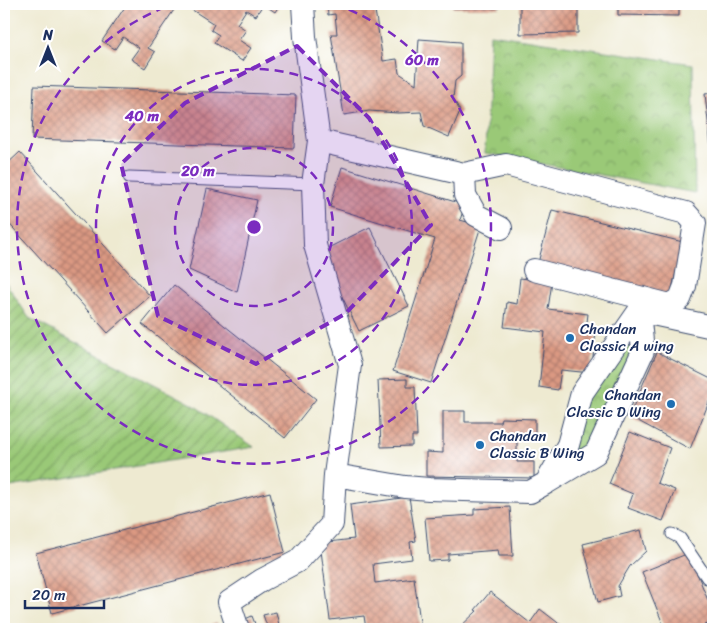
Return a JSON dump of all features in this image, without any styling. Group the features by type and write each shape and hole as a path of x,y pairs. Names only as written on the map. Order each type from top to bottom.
{"street":[{"path":"238,629 229,602 262,580 298,561 332,524 335,475 350,365 315,245 312,184 319,141 303,4"},
{"path":"319,141 464,174 506,165 686,213 695,223 685,286 680,299 670,305 534,270"},
{"path":"464,174 465,195 476,215 501,228"},
{"path":"335,475 405,487 530,492 596,453 643,351 639,311"},
{"path":"546,483 568,445 582,393 639,311"},
{"path":"639,311 713,327"}],"lane":[{"path":"129,177 312,184"},
{"path":"672,534 680,538 707,578 713,578"}],"highlighted area":[{"path":"297,46 369,118 431,225 345,314 256,364 158,316 121,164 185,103"}],"green space":[{"path":"490,34 693,64 695,193 485,153"},
{"path":"4,280 29,318 192,404 254,447 4,488"},
{"path":"639,311 643,351 596,453 546,483 582,393"}],"building":[{"path":"127,4 178,4 148,48 155,52 145,68 131,59 139,48 123,37 115,49 102,41"},
{"path":"183,4 263,4 256,16 246,10 237,24 246,30 239,40 251,48 242,61 214,43 219,35 211,30 214,24"},
{"path":"263,4 280,4 275,12"},
{"path":"327,4 374,4 383,61 397,59 399,73 416,84 419,39 461,42 461,76 455,81 453,98 460,111 449,137 424,126 421,112 369,111 344,115 331,34 337,34 335,14 328,15"},
{"path":"453,4 499,4 499,8 453,8"},
{"path":"520,4 578,4 578,33 520,34"},
{"path":"618,4 679,4 679,16 618,15"},
{"path":"34,86 296,95 294,148 32,139"},
{"path":"713,93 713,158 712,158 705,94"},
{"path":"20,152 150,296 108,333 4,218 4,167"},
{"path":"342,167 465,205 460,220 481,226 431,383 393,371 435,239 330,207"},
{"path":"207,189 257,200 237,292 189,270"},
{"path":"552,210 683,242 670,297 538,263"},
{"path":"370,227 409,306 359,331 320,252"},
{"name":"Chandan Classic A wing","path":"520,278 552,282 548,309 588,314 586,330 596,332 591,373 561,370 558,390 539,387 545,332 504,327 507,302 517,304"},
{"path":"174,285 316,399 285,438 142,324"},
{"name":"Chandan Classic D Wing","path":"657,352 713,380 713,392 690,449 629,416"},
{"path":"407,379 407,387 415,387 417,436 412,436 412,446 381,447 378,380"},
{"name":"Chandan Classic B Wing","path":"443,411 465,411 465,422 500,422 501,418 535,419 535,437 517,437 517,462 534,462 534,478 426,476 426,452 443,453"},
{"path":"630,432 670,448 657,483 675,490 663,521 628,508 633,494 609,484"},
{"path":"270,492 285,552 52,613 36,553"},
{"path":"409,497 416,541 410,542 412,559 373,564 375,583 414,578 421,629 366,629 364,616 330,620 320,543 354,539 350,505"},
{"path":"510,507 513,556 499,556 498,550 448,554 448,560 429,561 425,518 474,515 474,509"},
{"path":"641,530 646,551 630,566 618,586 620,596 598,602 583,544"},
{"path":"689,553 713,613 713,622 695,629 665,629 642,572"},
{"path":"490,592 530,623 540,609 566,629 458,629 477,611 475,610"},
{"path":"276,612 280,629 268,629 263,615"},
{"path":"252,616 257,629 244,629 241,621"},
{"path":"217,623 219,629 198,629"}],"place":[{"name":"Chandan Classic A wing","path":"570,338"},
{"name":"Chandan Classic D Wing","path":"671,404"},
{"name":"Chandan Classic B Wing","path":"480,445"}]}
